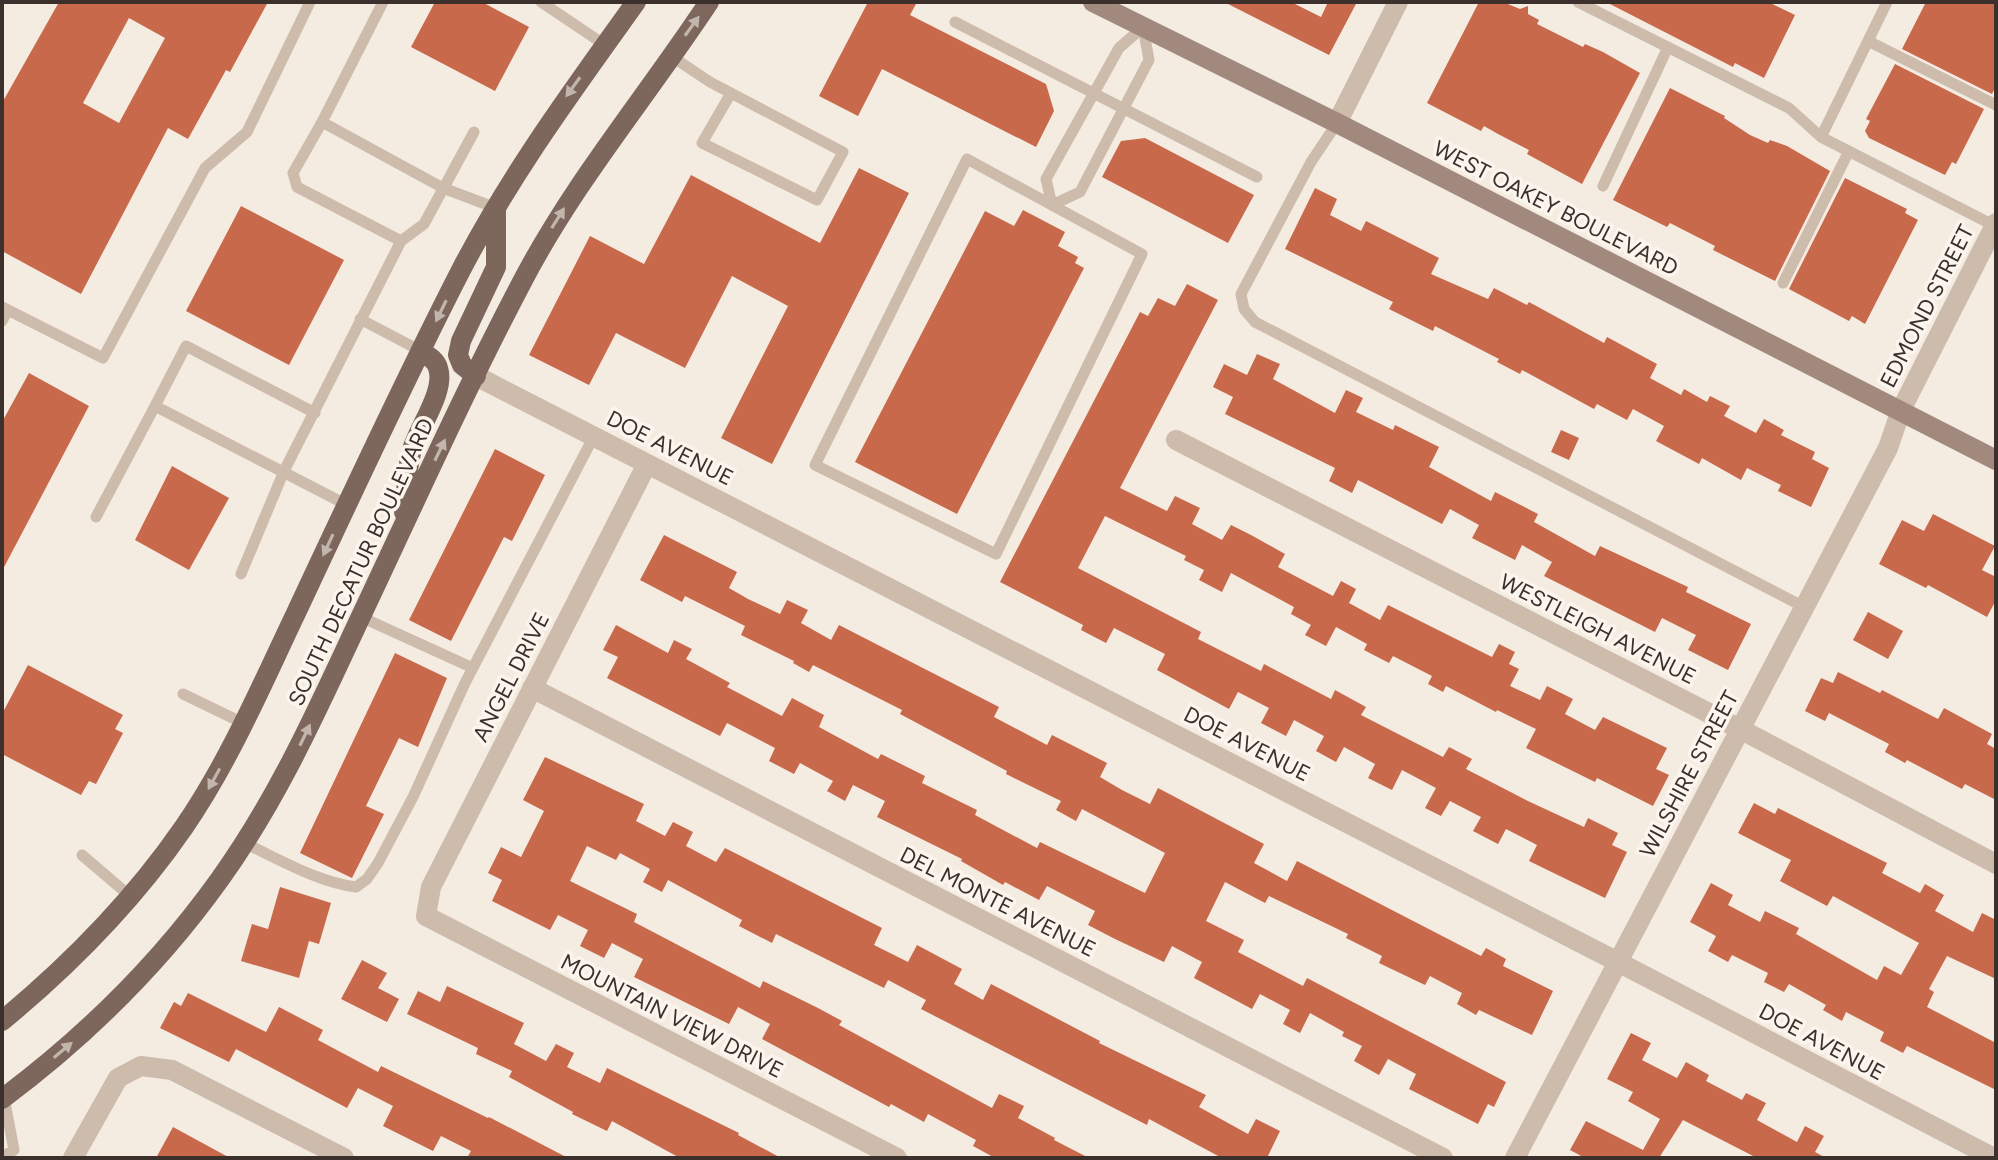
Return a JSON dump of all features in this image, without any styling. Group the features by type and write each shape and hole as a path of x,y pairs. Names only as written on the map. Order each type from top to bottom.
{"main road":[{"name":"SOUTH DECATUR BOULEVARD","path":"2,1021 76,957 131,897 185,826 243,723 421,351 496,208 541,134 636,2"},
{"name":"SOUTH DECATUR BOULEVARD","path":"3,1098 86,1030 142,975 219,881 244,843 287,771 476,376 544,242 588,171 709,2"},
{"name":"WEST OAKEY BOULEVARD","path":"1093,2 1337,123 1996,460"},
{"path":"476,376 462,365 458,355 461,341 496,267 496,208"},
{"path":"403,528 411,451 434,400 439,381 439,369 421,351"}],"street":[{"path":"1337,123 1398,2"},
{"name":"EDMOND STREET","path":"1901,410 1995,224"},
{"name":"DOE AVENUE","path":"476,376 1994,1158"},
{"name":"WILSHIRE STREET","path":"1515,1158 1888,448 1901,410"},
{"name":"WESTLEIGH AVENUE","path":"1176,440 1996,864"},
{"name":"ANGEL DRIVE","path":"426,916 431,887 647,464"},
{"name":"DEL MONTE AVENUE","path":"532,688 1443,1158"},
{"name":"MOUNTAIN VIEW DRIVE","path":"426,916 897,1158"},
{"path":"73,1158 118,1078 141,1066 172,1070 344,1158"}],"lane":[{"path":"4,313 103,358 205,168 247,132 310,2"},
{"path":"383,2 293,173 297,187 401,241"},
{"path":"541,2 605,45"},
{"path":"1578,2 1789,108 1821,137 1995,224"},
{"path":"1821,137 1887,2"},
{"path":"955,22 1257,177"},
{"path":"1052,205 967,159 815,465 996,554 1142,254 1052,205 1046,179 1119,48 1143,27"},
{"path":"1052,205 1080,192 1149,60 1143,27"},
{"path":"1868,41 1996,105"},
{"path":"1603,186 1668,47"},
{"path":"671,56 731,93 843,152 817,200 702,143 731,93"},
{"path":"322,122 443,188 496,208"},
{"path":"1337,123 1311,162 1241,294 1244,309 1255,322 1804,607"},
{"path":"241,574 284,471 401,241 424,224 474,132"},
{"path":"1783,283 1849,151"},
{"path":"360,319 421,351"},
{"path":"96,517 186,346 315,413"},
{"path":"155,406 347,505"},
{"path":"244,843 345,886 356,887 367,879 413,797 473,668 594,436"},
{"path":"361,617 473,668"},
{"path":"183,694 243,723"},
{"path":"82,855 131,897"},
{"path":"2,1157 14,1150 3,1098"}],"building":[{"path":"59,2 268,2 230,72 226,70 188,139 168,128 81,294 2,251 2,103","holes":["129,18 165,38 119,123 83,103"]},
{"path":"435,2 482,2 529,27 495,91 411,47"},
{"path":"868,2 917,2 910,15 1046,84 1054,111 1036,147 882,69 858,116 819,96"},
{"path":"1224,2 1291,2 1321,17 1328,2 1357,2 1329,55"},
{"path":"1479,2 1503,2 1520,9 1528,6 1528,14 1539,20 1537,24 1583,47 1585,44 1603,52 1640,73 1582,184 1484,126 1481,131 1427,103"},
{"path":"1606,2 1768,2 1795,15 1764,78 1735,63 1733,67"},
{"path":"1926,2 1996,2 1996,86 1992,94 1902,49"},
{"path":"1895,64 1984,109 1956,164 1952,162 1945,175 1869,138 1865,131 1870,121 1866,119"},
{"path":"1670,88 1725,116 1750,135 1768,143 1770,140 1787,146 1830,171 1775,281 1713,250 1715,246 1670,223 1667,227 1613,200"},
{"path":"1145,138 1254,195 1228,243 1102,177 1121,141"},
{"path":"859,168 909,193 772,464 721,438 788,306 732,276 685,368 616,333 589,385 529,355 590,236 644,264 691,175 820,243"},
{"path":"1845,178 1907,209 1905,213 1918,220 1865,324 1852,316 1849,321 1789,289"},
{"path":"1315,188 1337,199 1330,215 1361,231 1366,221 1439,258 1431,274 1488,299 1494,288 1527,305 1529,302 1604,343 1607,337 1657,364 1650,378 1681,395 1684,389 1707,402 1710,396 1730,406 1724,416 1756,433 1764,419 1784,430 1781,435 1815,452 1812,459 1829,468 1811,507 1778,491 1781,485 1747,468 1741,480 1702,458 1699,464 1656,441 1664,426 1633,409 1627,420 1597,404 1594,409 1522,370 1520,374 1497,362 1499,359 1435,326 1433,331 1389,309 1393,302 1285,249"},
{"path":"241,206 344,260 289,365 186,311"},
{"path":"1023,210 1065,232 1058,246 1078,257 1075,263 1084,268 957,514 855,462 985,211 1014,226"},
{"path":"1187,284 1218,300 1120,488 1167,511 1175,496 1200,508 1192,524 1222,540 1231,525 1251,535 1285,554 1278,567 1333,596 1341,581 1356,589 1349,603 1380,620 1388,605 1492,657 1499,644 1515,652 1509,664 1519,669 1510,686 1540,700 1547,686 1573,699 1565,714 1595,730 1603,717 1667,748 1656,769 1669,775 1653,806 1597,778 1595,782 1526,748 1536,729 1446,686 1443,692 1428,684 1432,676 1393,656 1389,663 1364,650 1367,644 1336,627 1326,646 1305,635 1311,625 1291,614 1294,607 1231,573 1222,592 1199,580 1204,570 1184,560 1186,556 1105,516 1078,568 1201,632 1198,639 1261,671 1264,664 1331,699 1335,690 1366,707 1361,715 1443,757 1449,747 1472,759 1466,769 1530,802 1584,827 1588,818 1618,833 1612,845 1627,852 1605,898 1529,861 1537,845 1506,829 1498,844 1473,831 1481,817 1450,801 1441,816 1425,808 1436,788 1402,770 1392,790 1368,778 1375,764 1344,747 1336,762 1316,751 1324,736 1294,720 1286,736 1261,723 1269,708 1238,692 1229,709 1157,670 1165,654 1114,628 1106,643 1081,630 1083,625 1000,582 1140,312 1148,316 1158,298 1175,306"},
{"path":"1257,354 1280,364 1273,379 1335,413 1346,390 1363,398 1356,412 1393,430 1395,425 1439,447 1429,467 1491,501 1495,492 1538,514 1534,522 1595,556 1600,546 1688,587 1686,592 1751,624 1728,670 1688,650 1696,635 1662,618 1655,632 1544,576 1552,562 1522,545 1515,560 1472,538 1479,525 1450,509 1442,524 1358,480 1352,493 1329,481 1335,468 1225,414 1233,397 1213,387 1224,364 1247,375"},
{"path":"29,373 89,406 2,571 2,422"},
{"path":"1561,430 1579,438 1569,460 1551,452"},
{"path":"495,449 545,475 512,541 504,537 451,641 409,620"},
{"path":"172,466 229,498 189,570 135,540"},
{"path":"1933,514 1995,546 1982,570 1996,577 1996,600 1987,617 1928,585 1926,588 1879,564 1902,520 1924,531"},
{"path":"664,535 737,572 729,588 748,599 780,614 787,600 808,610 801,623 831,640 839,625 999,707 994,717 1047,745 1052,735 1107,763 1100,777 1122,790 1150,804 1158,788 1264,844 1254,863 1287,881 1297,861 1481,956 1486,948 1506,959 1503,966 1553,991 1532,1035 1479,1010 1476,1015 1457,1004 1462,993 1430,976 1425,985 1379,963 1382,956 1346,938 1348,934 1269,896 1265,903 1225,882 1206,921 1244,940 1238,952 1303,986 1307,978 1506,1082 1494,1107 1488,1104 1478,1124 1409,1089 1416,1074 1388,1059 1379,1075 1354,1061 1362,1046 1310,1013 1300,1033 1283,1024 1290,1010 1260,994 1252,1009 1194,978 1202,962 1172,946 1164,962 1115,939 1088,925 1095,911 1047,886 1039,900 1005,882 1003,885 962,859 877,817 885,801 853,785 845,801 827,791 833,781 800,763 794,774 769,761 775,748 727,723 720,736 607,678 618,657 603,650 616,625 668,653 674,640 692,649 686,659 730,683 727,687 782,716 792,698 824,715 819,727 878,759 881,754 925,776 922,783 977,810 975,815 1037,848 1040,842 1145,893 1165,853 1082,809 1076,821 1056,810 1061,801 900,714 902,710 813,665 809,672 794,661 741,635 745,626 685,596 682,602 640,580"},
{"path":"1868,612 1903,631 1888,659 1853,640"},
{"path":"395,653 447,678 418,747 399,738 366,806 384,814 352,878 300,853"},
{"path":"28,665 123,715 115,729 123,733 96,784 89,781 81,795 2,754 2,714"},
{"path":"1838,672 1880,693 1882,690 1938,719 1944,708 1992,734 1987,744 1996,749 1996,800 1965,784 1962,789 1907,760 1905,763 1885,752 1889,744 1829,713 1825,721 1805,711 1821,678 1833,683"},
{"path":"545,757 644,804 636,821 665,836 673,822 693,832 686,846 716,862 725,848 882,928 874,945 908,962 917,945 962,969 954,984 983,1000 991,984 1099,1043 1206,1095 1199,1107 1248,1134 1256,1119 1280,1131 1267,1158 1222,1158 1149,1119 1147,1125 921,1009 926,1000 888,980 884,988 776,934 772,943 739,926 742,920 668,880 662,892 643,882 650,869 620,853 616,860 587,846 570,881 637,914 634,922 760,988 763,981 818,1008 842,1021 839,1025 992,1108 999,1094 1024,1106 1018,1118 1089,1158 995,1158 973,1146 976,1140 928,1114 924,1122 891,1104 889,1107 762,1039 770,1024 738,1007 729,1024 634,977 643,959 612,943 604,958 580,946 588,930 558,915 550,930 492,901 502,880 488,873 501,847 521,857 544,811 523,800"},
{"path":"1754,803 1775,814 1778,808 1887,863 1882,873 1920,893 1925,884 1944,895 1935,911 1973,932 1982,913 1996,920 1996,979 1947,956 1929,989 1934,992 1927,1007 1996,1043 1996,1090 1907,1046 1903,1053 1880,1041 1884,1032 1846,1012 1842,1021 1823,1010 1826,1005 1789,984 1784,992 1764,982 1768,973 1732,955 1728,962 1708,951 1716,936 1690,922 1711,883 1733,895 1728,905 1760,922 1765,911 1799,928 1796,934 1877,980 1884,966 1901,975 1919,943 1833,896 1827,906 1780,881 1791,860 1738,833"},
{"path":"280,887 331,903 319,944 309,941 299,978 241,961 252,924 268,929"},
{"path":"362,960 387,973 378,988 399,999 387,1022 341,999"},
{"path":"447,986 524,1023 514,1044 546,1061 556,1044 574,1053 567,1067 600,1083 607,1068 739,1133 781,1158 680,1158 612,1121 607,1131 572,1114 509,1077 512,1071 476,1054 478,1048 407,1014 418,991 440,1002"},
{"path":"188,993 266,1032 279,1007 323,1030 318,1040 378,1072 381,1066 568,1158 467,1158 471,1151 441,1136 433,1151 383,1126 393,1106 358,1088 347,1108 236,1049 229,1062 160,1028 174,1002 181,1006"},
{"path":"1631,1033 1651,1043 1642,1060 1677,1078 1686,1062 1709,1075 1706,1081 1742,1100 1746,1093 1766,1103 1757,1120 1797,1142 1805,1126 1824,1136 1815,1152 1826,1158 1757,1158 1683,1120 1659,1158 1585,1158 1570,1150 1586,1121 1643,1150 1660,1119 1628,1101 1633,1092 1607,1079"},
{"path":"173,1127 230,1158 156,1158"}]}
